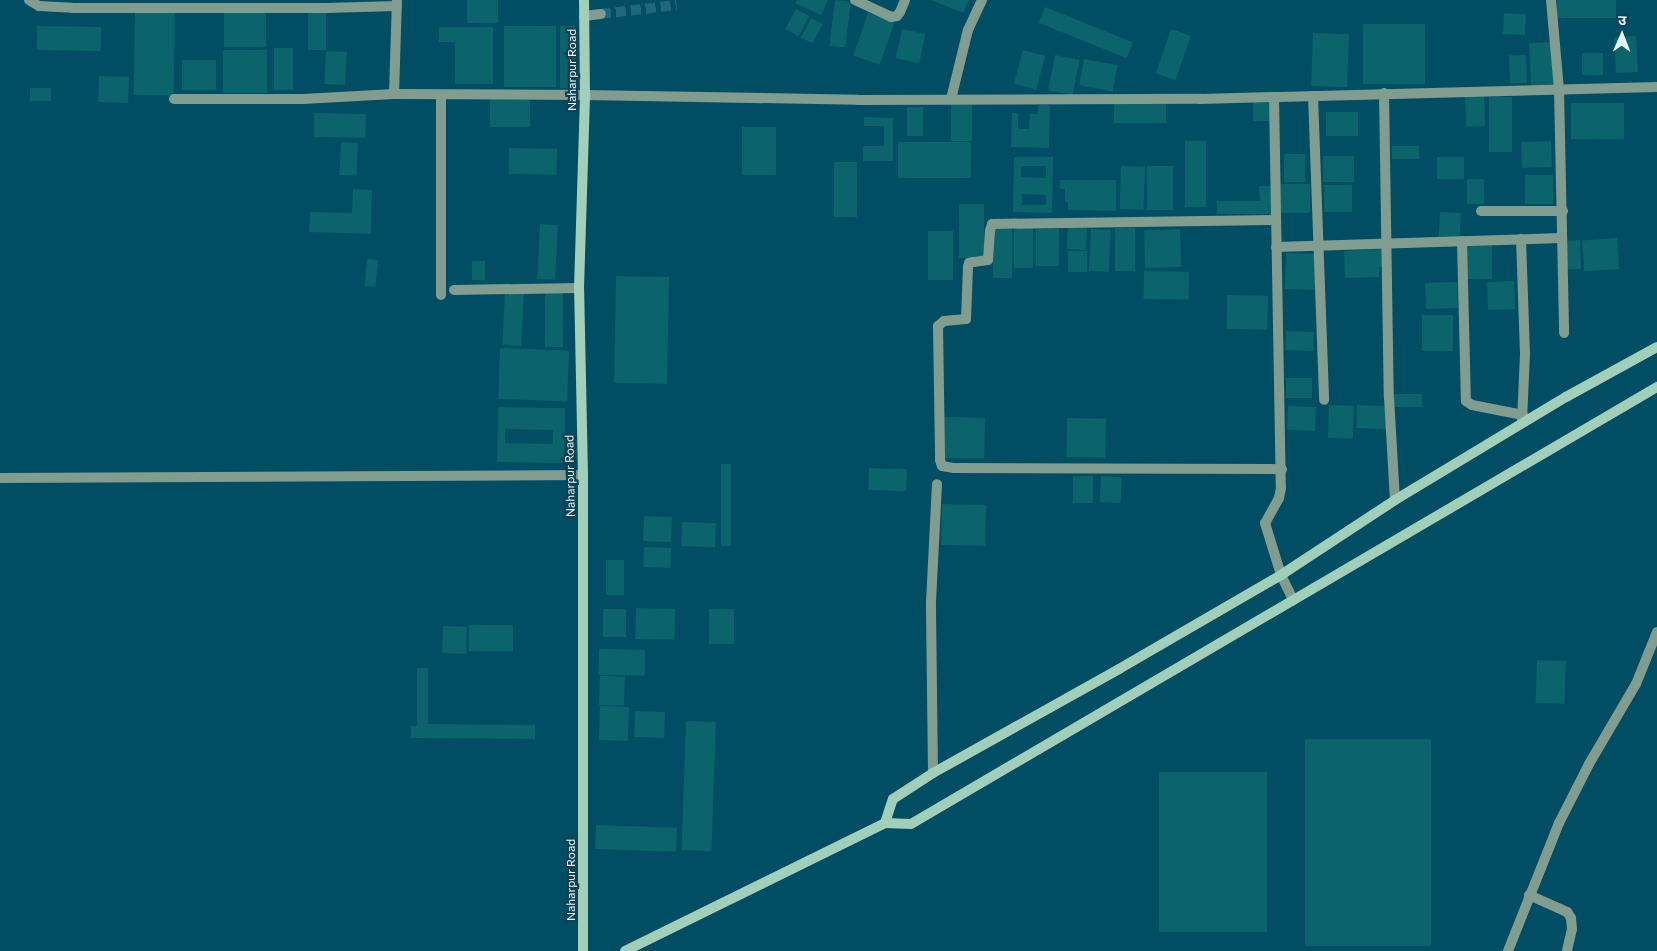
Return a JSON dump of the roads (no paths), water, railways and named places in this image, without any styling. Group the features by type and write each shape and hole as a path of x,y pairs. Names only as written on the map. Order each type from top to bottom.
{"street":[{"path":"29,0 39,6 72,8 154,4 325,8 397,3 394,94"},
{"name":"Naharpur Road","path":"584,0 585,95 579,288 583,475 584,951"},
{"path":"855,0 891,17 896,16 900,12 905,0"},
{"path":"951,99 968,30 982,0"},
{"path":"1551,0 1559,89 1564,333"},
{"path":"584,16 601,14"},
{"path":"174,98 303,99 394,94 858,100 1200,99 1657,87"},
{"path":"1384,93 1389,397 1395,500"},
{"path":"441,95 441,295"},
{"path":"1313,96 1324,400"},
{"path":"1274,97 1282,469 1281,494 1264,523 1281,575 1292,600"},
{"path":"1481,211 1563,211"},
{"path":"1276,220 992,224 988,260 969,263 966,319 944,321 938,326 940,460 942,466 953,468 1282,469"},
{"path":"1276,247 1319,244 1561,238"},
{"path":"1521,239 1524,354 1522,419"},
{"path":"1462,241 1466,400 1472,405 1522,419"},
{"path":"454,290 579,288"},
{"path":"886,824 893,799 933,773 1119,670 1281,575 1522,419 1657,347"},
{"path":"625,951 886,824 911,824 1657,387"},
{"path":"0,478 583,475"},
{"path":"933,773 931,622 937,484"},
{"path":"1508,951 1559,823 1589,764 1636,684 1657,632"},
{"path":"1529,895 1567,912 1572,929 1567,951"}],"tunnel":[{"path":"601,14 676,5"}]}
